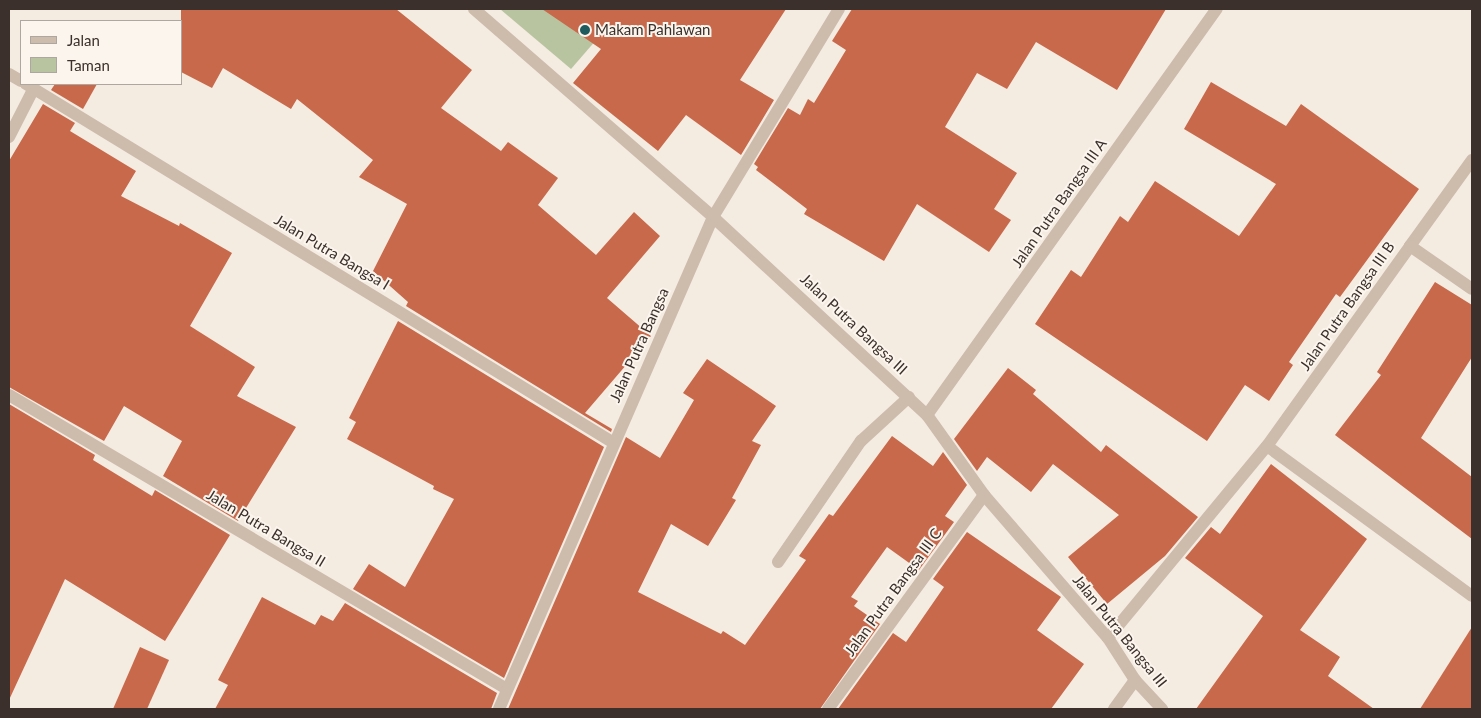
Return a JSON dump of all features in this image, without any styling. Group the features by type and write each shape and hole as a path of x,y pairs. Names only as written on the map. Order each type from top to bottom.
{"street":[{"name":"Jalan Putra Bangsa III","path":"474,9 713,217 927,415 984,495 1108,638 1135,680 1162,709"},
{"name":"Jalan Putra Bangsa","path":"500,709 507,689 713,217 839,9"},
{"name":"Jalan Putra Bangsa III A","path":"927,415 1217,9"},
{"path":"9,74 20,80"},
{"path":"9,137 30,86"},
{"name":"Jalan Putra Bangsa I","path":"30,86 614,443"},
{"path":"1410,246 1472,160"},
{"name":"Jalan Putra Bangsa III B","path":"1108,638 1267,446 1410,246 1472,289"},
{"name":"Jalan Putra Bangsa II","path":"9,395 507,689"},
{"path":"778,562 861,441 909,397"},
{"path":"1267,446 1472,596"},
{"name":"Jalan Putra Bangsa III C","path":"828,709 984,495"},
{"path":"1114,709 1135,680"}],"green space":[{"path":"500,9 623,9 571,69"}],"building":[{"path":"181,9 396,9 472,70 441,108 501,151 508,142 558,178 538,205 596,255 634,212 660,236 607,298 651,336 585,413 612,429 611,432 406,306 408,302 373,271 407,204 359,177 373,160 297,99 291,109 223,68 212,88 182,73"},
{"path":"542,9 786,9 740,80 774,100 741,155 686,115 658,151 573,83 601,49"},
{"path":"852,9 1166,9 1117,90 1036,42 1007,89 977,73 945,127 1017,173 994,209 1011,220 989,252 917,204 884,261 804,214 807,209 756,170 758,167 754,164 788,108 800,115 808,99 814,103 846,50 832,41"},
{"path":"1211,82 1286,126 1301,104 1419,189 1340,297 1336,294 1289,362 1293,365 1269,401 1245,385 1207,441 1035,324 1071,270 1081,277 1120,216 1128,222 1155,181 1239,236 1276,184 1184,129"},
{"path":"54,85 96,85 83,109 51,90"},
{"path":"43,104 75,123 70,131 136,171 121,196 179,226 180,223 232,253 190,326 255,367 237,396 296,427 238,521 163,476 182,441 124,406 104,441 9,387 9,161"},
{"path":"1435,282 1472,305 1472,357 1421,438 1472,477 1472,539 1335,435 1381,375 1377,372"},
{"path":"398,321 604,447 504,678 353,589 369,564 405,587 454,499 433,489 434,486 347,439 356,422 349,418"},
{"path":"707,359 776,406 752,441 761,445 732,498 736,500 708,546 671,524 638,592 721,634 723,631 745,645 806,560 799,556 829,514 833,516 892,436 933,466 943,452 967,485 945,516 954,522 919,570 887,547 851,597 858,601 854,606 880,624 820,709 508,709 626,437 660,458 694,400 683,393"},
{"path":"1008,368 1036,390 1033,394 1101,452 1106,445 1198,517 1165,556 1107,604 1068,557 1119,515 1053,464 1031,492 987,457 977,471 954,439"},
{"path":"9,404 95,455 93,460 152,496 155,490 230,535 165,641 65,579 9,700"},
{"path":"1271,464 1367,539 1300,630 1340,657 1328,676 1374,709 1196,709 1263,616 1185,558 1211,527 1220,534"},
{"path":"967,532 1061,597 1037,630 1084,664 1051,709 838,709 893,633 906,642 944,587 933,579"},
{"path":"262,597 315,625 321,615 333,621 345,603 497,693 491,709 215,709 228,685 218,680"},
{"path":"1472,627 1472,709 1420,709"},
{"path":"140,647 169,660 147,709 113,709"}],"place":[{"name":"Makam Pahlawan","path":"585,30"}]}
